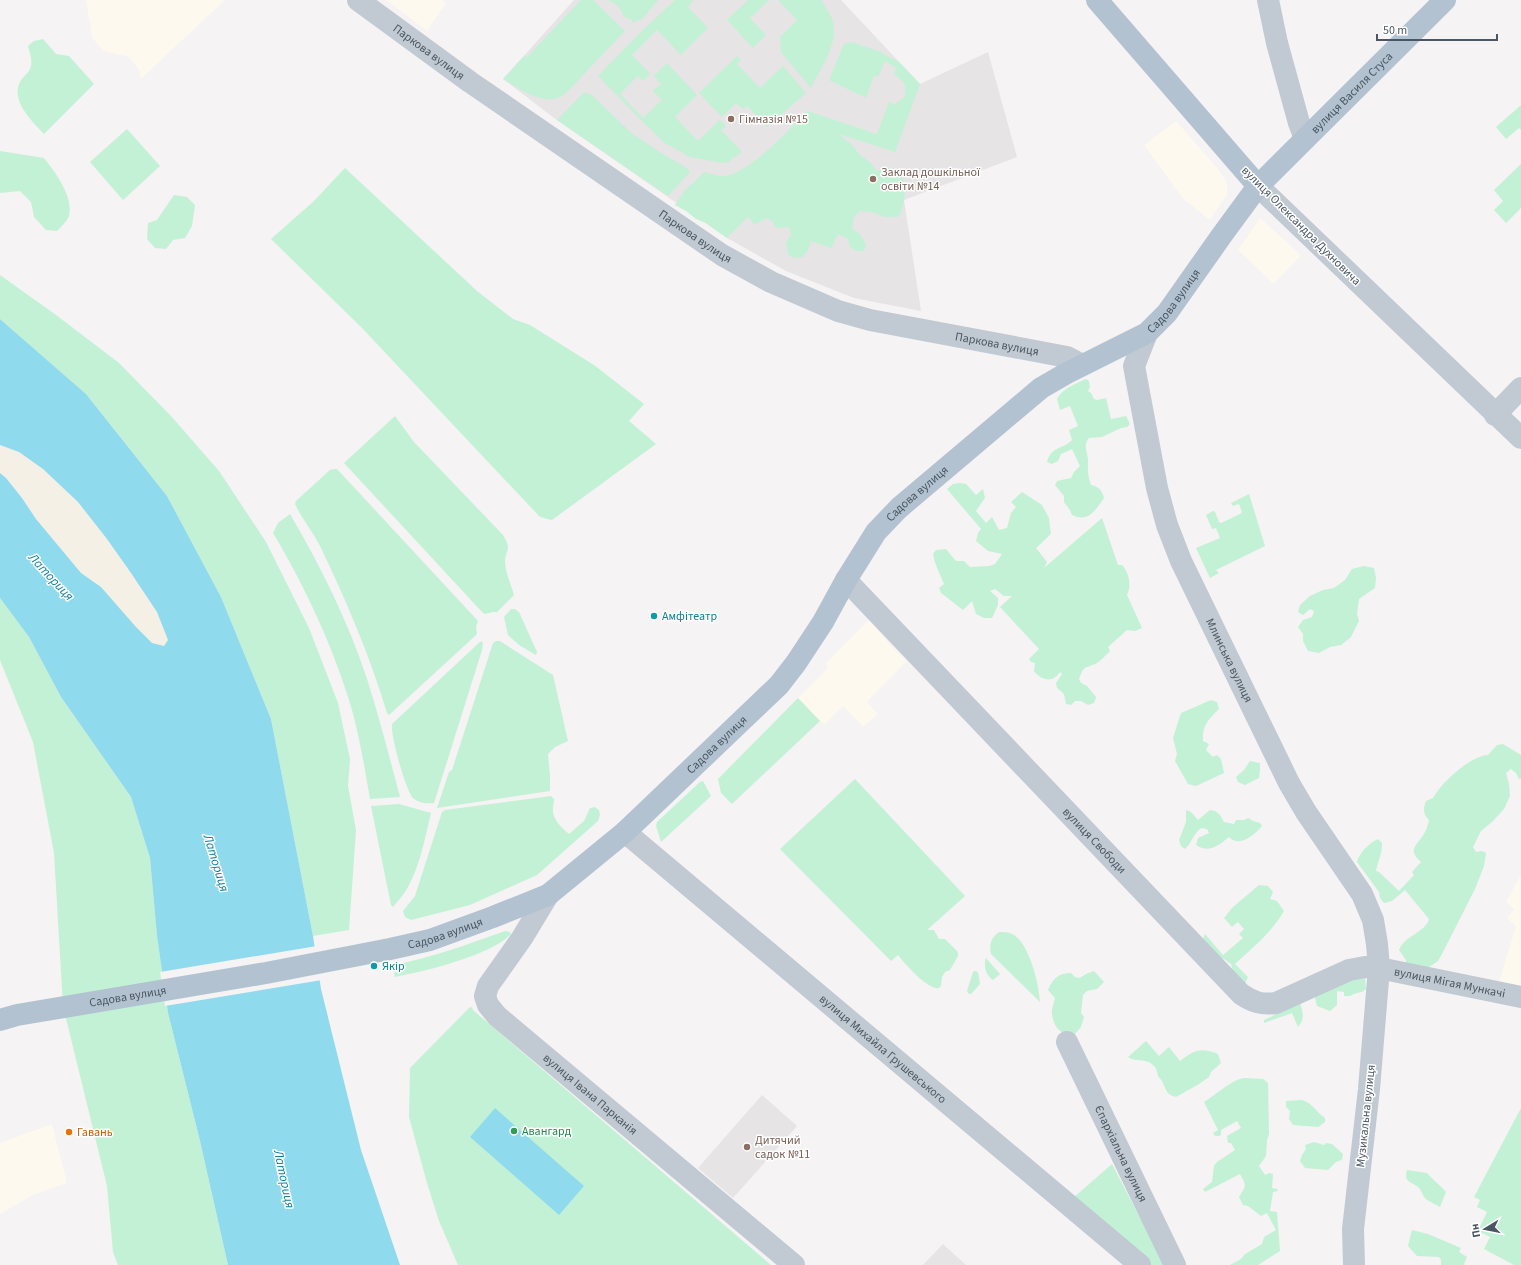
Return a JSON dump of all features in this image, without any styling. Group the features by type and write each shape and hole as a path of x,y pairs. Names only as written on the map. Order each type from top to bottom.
{"main road":[{"name":"вулиця Олександра Духновича","path":"1097,0 1258,186"},
{"name":"вулиця Василя Стуса","path":"1258,186 1445,0"},
{"name":"Садова вулиця","path":"8,1018 266,973 430,940 493,918 548,895 625,832 779,684 796,663 823,622 846,580 876,532 899,508 1041,388 1147,333 1167,314 1258,186"}],"street":[{"name":"Паркова вулиця","path":"358,0 470,82 722,255 771,282 838,311 870,320 1060,355 1082,366"},
{"path":"1268,0 1299,123 1306,139"},
{"name":"вулиця Олександра Духновича","path":"1258,186 1495,415 1521,438"},
{"name":"Млинська вулиця","path":"1147,333 1134,366 1157,488 1167,525 1181,561 1289,783 1306,812 1362,894 1373,920 1379,968"},
{"path":"1495,415 1521,388"},
{"name":"вулиця Свободи","path":"846,580 1241,994 1252,1002 1264,1005 1276,1003 1349,970 1365,967 1379,968"},
{"name":"вулиця Михайла Грушевського","path":"625,832 1140,1265"},
{"name":"вулиця Івана Парканія","path":"548,895 522,938 488,986 485,996 488,1005 497,1016 794,1265"},
{"name":"вулиця Мігая Мункачі","path":"1379,968 1521,997"},
{"name":"Музикальна вулиця","path":"1354,1265 1353,1229 1369,1089 1379,968"},
{"name":"Єпархіальна вулиця","path":"1067,1042 1175,1265"}],"shaded area":[{"path":"86,0 225,0 141,79 139,70 129,57 104,51 92,38"},
{"path":"386,0 442,0 446,3 427,31"},
{"name":"Гімназія №15","path":"574,0 841,0 920,84 988,52 1017,157 904,200 921,311 854,298 786,271 727,238 554,118 503,79"},
{"path":"1176,121 1214,164 1227,184 1227,195 1210,220 1183,199 1144,145"},
{"path":"1260,218 1301,255 1274,284 1238,250"},
{"path":"869,620 894,649 907,661 867,702 878,714 863,727 843,706 824,725 798,698 828,668 826,663"},
{"path":"1521,874 1521,997 1496,992 1516,926 1507,918 1514,909 1506,902"},
{"name":"Дитячий садок №11","path":"762,1095 797,1126 733,1198 698,1168"},
{"path":"52,1124 67,1183 33,1195 0,1214 0,1143"},
{"path":"943,1244 946,1247 966,1265 923,1265"}],"green space":[{"path":"581,0 593,0 625,31 565,94 554,99 540,98 521,90 503,79 524,56 527,57"},
{"path":"608,0 658,0 641,20 634,23 631,19 624,17 618,6"},
{"path":"675,0 694,0 688,7 708,28 681,55 657,30 632,55 650,74 643,81 638,76 620,94 643,118 662,100 653,91 661,84 654,76 667,63 697,95 675,117 698,141 720,120 726,126 721,130 742,152 728,162 722,163 690,157 665,143 598,76"},
{"path":"748,0 769,0 750,18 766,35 753,48 727,20"},
{"path":"778,0 821,0 832,19 834,30 831,47 828,56 811,88 781,52 780,37 797,20"},
{"path":"43,39 56,54 69,56 94,84 44,134 24,110 18,95 18,88 21,80 29,71 31,65 28,46 34,41"},
{"path":"851,42 881,52 900,63 920,84 895,152 839,134 851,144 860,155 872,164 876,171 888,167 903,177 904,203 898,217 884,217 872,212 860,211 854,217 852,229 860,234 866,245 864,251 856,251 850,247 848,239 838,234 831,248 811,241 808,250 803,257 794,258 788,254 786,243 791,235 789,227 776,228 772,221 766,218 756,224 752,223 751,219 748,217 727,238 706,223 696,219 675,205 685,190 704,172 725,176 746,167 768,150 808,111 877,134 889,102 895,104 904,98 906,90 903,82 894,74 896,68 885,61 878,77 874,76 866,98 829,80 844,44"},
{"path":"737,56 741,60 737,64 760,88 783,66 806,93 767,127 747,106 743,109 736,103 722,117 699,93"},
{"path":"583,93 592,95 630,132 661,153 687,168 690,172 668,196 557,120"},
{"path":"1521,105 1521,130 1519,128 1506,139 1496,127"},
{"path":"127,129 160,166 123,200 90,162"},
{"path":"0,151 44,158 53,170 66,193 70,209 68,218 57,231 46,230 34,217 31,202 20,191 0,193"},
{"path":"1521,164 1521,208 1506,223 1494,210 1503,201 1494,190"},
{"path":"345,168 477,291 513,319 530,325 594,365 644,404 629,421 656,444 552,520 540,517 362,328 271,239 314,201"},
{"path":"174,195 187,197 195,205 192,226 185,238 173,240 166,249 155,248 147,239 148,223 157,220"},
{"path":"0,275 119,363 171,416 219,471 266,542 309,628 338,703 350,759 348,786 356,830 349,930 313,936 271,719 221,597 167,496 86,394 0,319"},
{"path":"1086,379 1089,381 1090,387 1088,391 1094,399 1097,400 1106,398 1111,419 1126,416 1130,424 1127,427 1121,428 1102,437 1089,438 1087,441 1086,448 1088,472 1091,485 1100,489 1104,498 1091,514 1078,517 1072,515 1064,502 1064,496 1055,485 1057,481 1071,478 1080,466 1072,449 1061,454 1058,461 1052,464 1047,462 1055,450 1072,440 1069,430 1078,426 1070,406 1060,410 1057,399 1066,389"},
{"path":"395,416 414,442 503,535 506,540 508,550 505,563 507,575 514,595 497,612 483,613 344,463"},
{"path":"337,469 478,621 476,627 477,634 389,715 357,628 339,587 320,546 295,504 296,501 330,470"},
{"path":"953,484 966,484 976,495 983,489 985,498 976,511 986,523 992,517 999,530 1007,528 1011,513 1016,507 1011,502 1022,492 1042,505 1049,518 1051,534 1036,548 1047,562 1044,568 1102,518 1118,565 1122,565 1128,575 1129,591 1127,595 1142,628 1135,631 1127,630 1108,647 1110,651 1101,660 1083,670 1079,679 1081,683 1087,686 1096,697 1094,703 1088,705 1081,701 1075,701 1071,705 1066,704 1064,694 1057,688 1056,683 1062,674 1060,672 1054,678 1044,679 1034,671 1035,663 1031,662 1029,659 1039,649 1000,607 1012,596 1004,596 995,589 990,591 998,598 998,605 992,618 984,618 976,614 972,601 963,610 941,593 939,588 944,584 936,566 933,554 936,550 946,549 956,561 964,561 970,567 989,566 995,564 1002,554 988,551 976,541 978,533 981,529 947,489"},
{"path":"1249,494 1265,546 1216,570 1219,573 1210,578 1196,548 1220,538 1216,528 1212,529 1206,515 1213,511 1215,512 1219,522 1221,523 1240,514 1242,512 1239,504 1233,506 1231,503"},
{"path":"290,514 313,554 334,596 352,638 372,696 400,797 370,799 355,721 337,665 308,597 273,533 278,523"},
{"path":"1364,566 1374,568 1376,578 1375,588 1359,599 1357,614 1359,621 1351,637 1341,645 1330,647 1319,653 1308,651 1303,641 1303,634 1298,627 1303,620 1312,617 1314,611 1310,609 1303,615 1298,612 1300,605 1310,596 1323,590 1334,588 1345,580 1352,569"},
{"path":"0,598 29,637 61,697 131,797 150,858 157,936 168,1013 200,1141 228,1265 118,1265 113,1252 107,1186 63,1006 54,853 33,742 0,660"},
{"path":"511,609 515,609 519,612 537,652 536,655 519,645 508,635 504,617"},
{"path":"481,641 483,643 482,650 434,803 420,802 413,798 406,785 393,739 392,724"},
{"path":"500,641 553,675 568,741 555,747 548,754 550,791 437,808 449,772 452,770 493,643"},
{"path":"798,698 820,721 732,804 721,793 718,779"},
{"path":"1211,700 1217,702 1219,709 1206,723 1203,741 1209,744 1206,750 1213,757 1217,755 1221,759 1224,773 1196,786 1188,784 1175,761 1177,754 1173,738 1181,713"},
{"path":"1503,744 1521,755 1521,779 1519,779 1516,773 1511,769 1506,773 1510,796 1504,809 1481,831 1473,847 1476,852 1482,851 1486,853 1484,866 1475,889 1438,961 1426,969 1406,964 1406,960 1399,950 1406,941 1427,924 1429,919 1405,890 1392,901 1384,903 1380,898 1379,892 1357,862 1358,859 1371,843 1378,839 1382,843 1382,847 1376,871 1379,872 1399,891 1414,875 1412,872 1421,862 1414,854 1414,850 1426,831 1429,820 1424,811 1426,801 1433,798 1443,785 1465,765 1481,756 1488,755 1497,745"},
{"path":"1250,761 1260,763 1259,778 1245,785 1238,782 1236,777 1244,770"},
{"path":"855,779 965,896 927,930 934,930 939,939 945,939 958,952 958,956 950,970 945,972 942,977 941,986 939,988 935,988 923,981 898,955 891,961 780,849"},
{"path":"703,781 711,796 661,842 656,826 657,822 700,782"},
{"path":"551,796 554,799 554,816 569,834 584,821 590,808 595,807 599,810 600,815 598,821 537,875 470,905 411,920 405,917 403,911 415,896 442,812 445,810"},
{"path":"399,804 431,813 416,870 406,890 393,907 391,905 371,806"},
{"path":"1186,810 1191,812 1198,820 1210,810 1217,812 1224,822 1234,824 1236,820 1244,820 1248,818 1260,823 1262,826 1247,839 1238,841 1229,837 1210,849 1201,848 1196,845 1198,838 1209,833 1207,829 1201,828 1185,849 1181,846 1179,840 1186,822"},
{"path":"1259,885 1268,886 1273,892 1270,899 1277,901 1284,911 1268,933 1235,964 1248,977 1245,984 1235,978 1231,964 1224,959 1217,958 1203,939 1205,934 1223,955 1243,938 1239,934 1244,929 1238,922 1232,927 1224,918 1232,908"},
{"path":"505,931 510,932 511,934 502,942 474,956 439,967 395,977 393,965 436,955"},
{"path":"999,932 1007,932 1012,934 1018,938 1023,945 1032,964 1038,985 1040,1002 991,954 991,942"},
{"path":"986,958 1000,974 993,980 986,970"},
{"path":"1094,971 1104,982 1097,989 1087,991 1083,995 1081,1013 1084,1017 1081,1027 1073,1036 1061,1032 1056,1026 1053,1018 1052,1010 1055,998 1048,990 1050,986 1054,979 1060,975 1071,973 1075,977 1080,978"},
{"path":"973,972 978,972 980,984 971,994 969,994 967,991"},
{"path":"1356,976 1365,978 1366,989 1364,991 1350,996 1344,996 1344,992 1337,991 1337,1005 1330,1011 1317,1006 1315,998 1318,994"},
{"path":"1300,1003 1303,1015 1302,1021 1298,1027 1292,1013 1264,1023 1264,1020"},
{"name":"Авангард","path":"470,1007 771,1265 458,1265 439,1221 409,1117 410,1068"},
{"path":"1146,1041 1159,1056 1169,1047 1180,1061 1189,1054 1202,1050 1218,1054 1221,1063 1211,1072 1209,1077 1176,1097 1170,1095 1167,1091 1153,1065 1128,1057"},
{"path":"1239,1079 1263,1079 1268,1083 1269,1134 1266,1156 1259,1166 1265,1175 1269,1173 1273,1174 1272,1188 1277,1189 1278,1191 1273,1192 1270,1211 1277,1212 1280,1251 1258,1265 1230,1265 1262,1244 1264,1237 1276,1230 1267,1213 1261,1216 1248,1206 1243,1205 1239,1197 1245,1184 1240,1174 1205,1192 1203,1189 1212,1182 1214,1166 1217,1162 1235,1150 1231,1143 1228,1143 1227,1136 1241,1128 1237,1121 1221,1130 1221,1135 1215,1136 1213,1133 1218,1130 1204,1102"},
{"path":"1301,1100 1311,1105 1325,1118 1325,1122 1318,1127 1293,1125 1289,1119 1290,1111 1286,1107 1286,1101"},
{"path":"1521,1108 1521,1265 1514,1265 1484,1249 1490,1237 1478,1231 1487,1212 1477,1207 1480,1200 1474,1197"},
{"path":"1314,1142 1324,1145 1326,1143 1332,1144 1343,1154 1342,1160 1336,1162 1328,1170 1305,1168 1300,1161 1306,1149 1305,1145"},
{"path":"1112,1164 1165,1265 1151,1265 1072,1199"},
{"path":"1407,1170 1427,1173 1446,1192 1440,1207 1427,1200 1417,1186 1407,1180"},
{"path":"1412,1230 1428,1234 1461,1248 1459,1252 1467,1257 1464,1264 1465,1265 1441,1265 1441,1260 1439,1257 1417,1256 1408,1246"}],"sand":[{"path":"0,445 19,452 43,469 78,502 107,539 157,612 169,640 164,646 152,643 101,587 81,573 36,519 22,498 6,478 0,473"}],"water":[{"name":"Латориця","path":"0,319 86,394 167,496 221,597 271,719 313,936 321,989 361,1150 400,1265 228,1265 200,1141 168,1013 157,936 150,858 131,797 61,697 29,637 0,598 0,473 6,478 36,519 81,573 101,587 152,643 164,646 168,640 157,612 107,539 78,502 43,469 19,452 0,445"},
{"path":"495,1108 584,1186 559,1215 470,1137"}],"pier":[{"path":"317,946 322,980 165,1006 160,972"}],"place":[{"name":"Гімназія №15","path":"731,119"},
{"name":"Заклад дошкільної освіти №14","path":"873,179"},
{"name":"Амфітеатр","path":"654,616"},
{"name":"Якір","path":"374,966"},
{"name":"Авангард","path":"514,1131"},
{"name":"Гавань","path":"69,1132"},
{"name":"Дитячий садок №11","path":"747,1147"}]}
